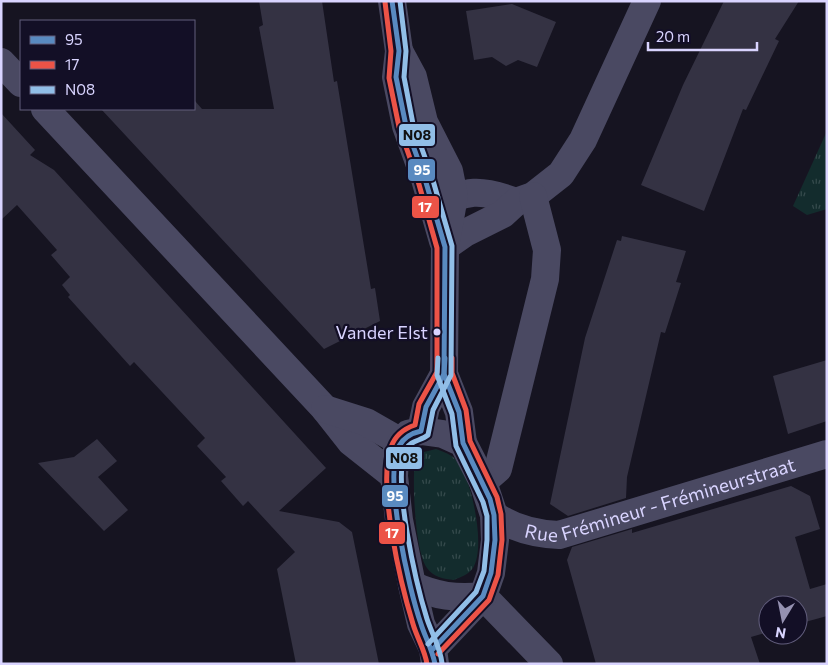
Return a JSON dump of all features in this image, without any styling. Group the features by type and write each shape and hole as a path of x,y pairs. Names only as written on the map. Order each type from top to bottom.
{"street":[{"path":"392,1 399,52 396,77 406,126 444,202 444,374 459,412 463,443 483,482 494,516 496,540 491,573 483,596 434,656 421,624 412,585 399,520 394,476 395,456 411,436 444,374"},
{"path":"444,247 465,233 503,214 562,174 583,140 647,1"},
{"path":"1,62 20,82"},
{"path":"46,110 325,409 351,442 394,476"},
{"path":"444,202 493,193 524,199"},
{"path":"483,482 498,469 545,279 547,250 524,199"},
{"path":"325,409 411,436 443,434 463,443"},
{"name":"Rue Frémineur - Frémineurstraat","path":"494,516 508,525 543,534 559,535 827,454"},
{"path":"412,585 432,594 459,598 483,596"},
{"path":"483,596 549,664"}],"green space":[{"path":"827,131 827,209 807,215 793,206"},
{"path":"436,449 450,455 461,466 469,487 476,517 478,532 477,558 471,570 454,580 443,578 429,571 423,560 417,533 414,500 415,461 424,452"}],"building":[{"path":"259,1 322,1 334,82 337,81 371,289 375,288 380,321 324,349 102,110 195,110 195,101 202,109 274,109 259,27 263,25"},
{"path":"724,1 799,1 775,39 779,41 746,110 743,109 704,211 641,185 683,85"},
{"path":"512,4 556,22 537,67 518,60 506,66 492,57 474,60 466,11"},
{"path":"1,113 35,150 30,155 54,170 326,468 279,511 339,522 352,532 379,664 296,664 277,569 295,552 248,501 243,506 221,481 226,477 197,446 205,438 134,362 130,366 68,297 70,295 62,285 70,277 51,255 57,250 17,205 1,220"},
{"path":"622,236 686,251 676,282 681,283 665,333 661,332 627,477 626,498 568,516 550,504 585,338 617,240 621,241"},
{"path":"827,360 827,421 788,434 773,376"},
{"path":"97,439 117,461 98,477 128,510 104,531 38,463 74,457"},
{"path":"791,486 810,496 820,529 795,537 810,589 827,584 827,616 808,621 808,595 758,595 758,635 751,637 760,664 596,664 567,560 572,547 632,529 632,533"}],"transit line":[{"name":"95","path":"392,1 399,51 396,77 406,126 425,179 445,247 444,374 426,407 421,431 408,436 399,446 395,461 394,482 400,534 410,586 435,664"},
{"name":"N08","path":"400,1 406,51 404,77 413,124 432,177 452,246 451,375 433,410 428,435 408,446 402,463 403,507 412,559 427,619 438,646 442,663"},
{"name":"17","path":"385,2 391,51 389,78 399,127 418,181 437,248 437,372 419,404 415,425 400,433 395,439 387,464 389,509 397,561 413,624 427,664"},
{"name":"N08","path":"428,644 476,592 484,571 487,540 487,516 483,502 456,446 452,414 437,375 438,358"},
{"name":"95","path":"433,649 483,596 491,573 495,540 494,515 490,499 463,443 459,412 444,374 445,358"},
{"name":"17","path":"438,654 489,600 498,575 502,540 501,514 497,497 470,441 466,410 452,373 452,358"}],"place":[{"name":"Vander Elst","path":"437,332"}]}
